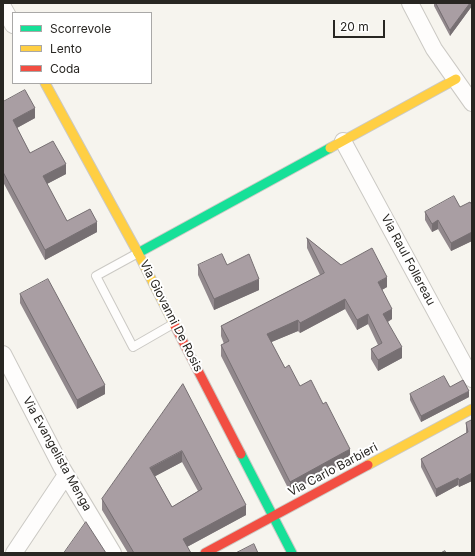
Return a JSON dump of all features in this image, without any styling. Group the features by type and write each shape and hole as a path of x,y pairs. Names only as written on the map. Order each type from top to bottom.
{"street":[{"path":"410,3 434,49 472,103"},
{"path":"138,253 456,79"},
{"name":"Via Giovanni De Rosis","path":"46,84 175,323 292,553"},
{"name":"Via Raul Follereau","path":"344,141 472,379"},
{"name":"Via Evangelista Menga","path":"3,354 66,475 113,553"},
{"name":"Via Carlo Barbieri","path":"205,553 472,409"},
{"path":"14,553 66,475"}],"lane":[{"path":"138,253 96,276 133,347 175,323"}],"building":[{"path":"436,3 470,3 450,30"},
{"path":"25,90 35,108 13,120 30,153 53,141 66,164 43,176 67,221 90,209 97,222 45,250 3,172 3,102"},
{"path":"454,196 460,207 470,202 472,205 472,232 451,243 438,220 432,224 425,212"},
{"path":"307,238 341,265 372,248 387,277 378,282 392,309 383,314 402,347 378,360 371,349 382,343 368,314 357,320 345,299 300,323 298,320 267,334 285,368 289,365 300,386 311,380 323,404 326,402 350,449 290,482 221,345 229,341 221,326 324,273"},
{"path":"222,254 227,265 249,254 259,279 214,299 198,265"},
{"path":"48,279 105,385 77,400 20,294"},
{"path":"444,376 450,387 463,380 469,391 421,416 410,394"},
{"path":"183,384 246,505 183,539 191,553 134,553 102,499","holes":["182,451 202,489 172,507 150,468"]},
{"path":"472,420 472,473 436,489 421,459 468,432 466,423"},
{"path":"86,522 106,553 64,553"},
{"path":"254,544 258,553 236,553"}],"traffic: fast":[{"path":"138,253 330,148"},
{"path":"241,454 292,553"}],"traffic: slow":[{"path":"330,148 456,79"},
{"path":"46,84 138,253 175,326"},
{"path":"368,465 472,409"}],"traffic: jam":[{"path":"175,326 241,454"},
{"path":"205,553 368,465"}]}
